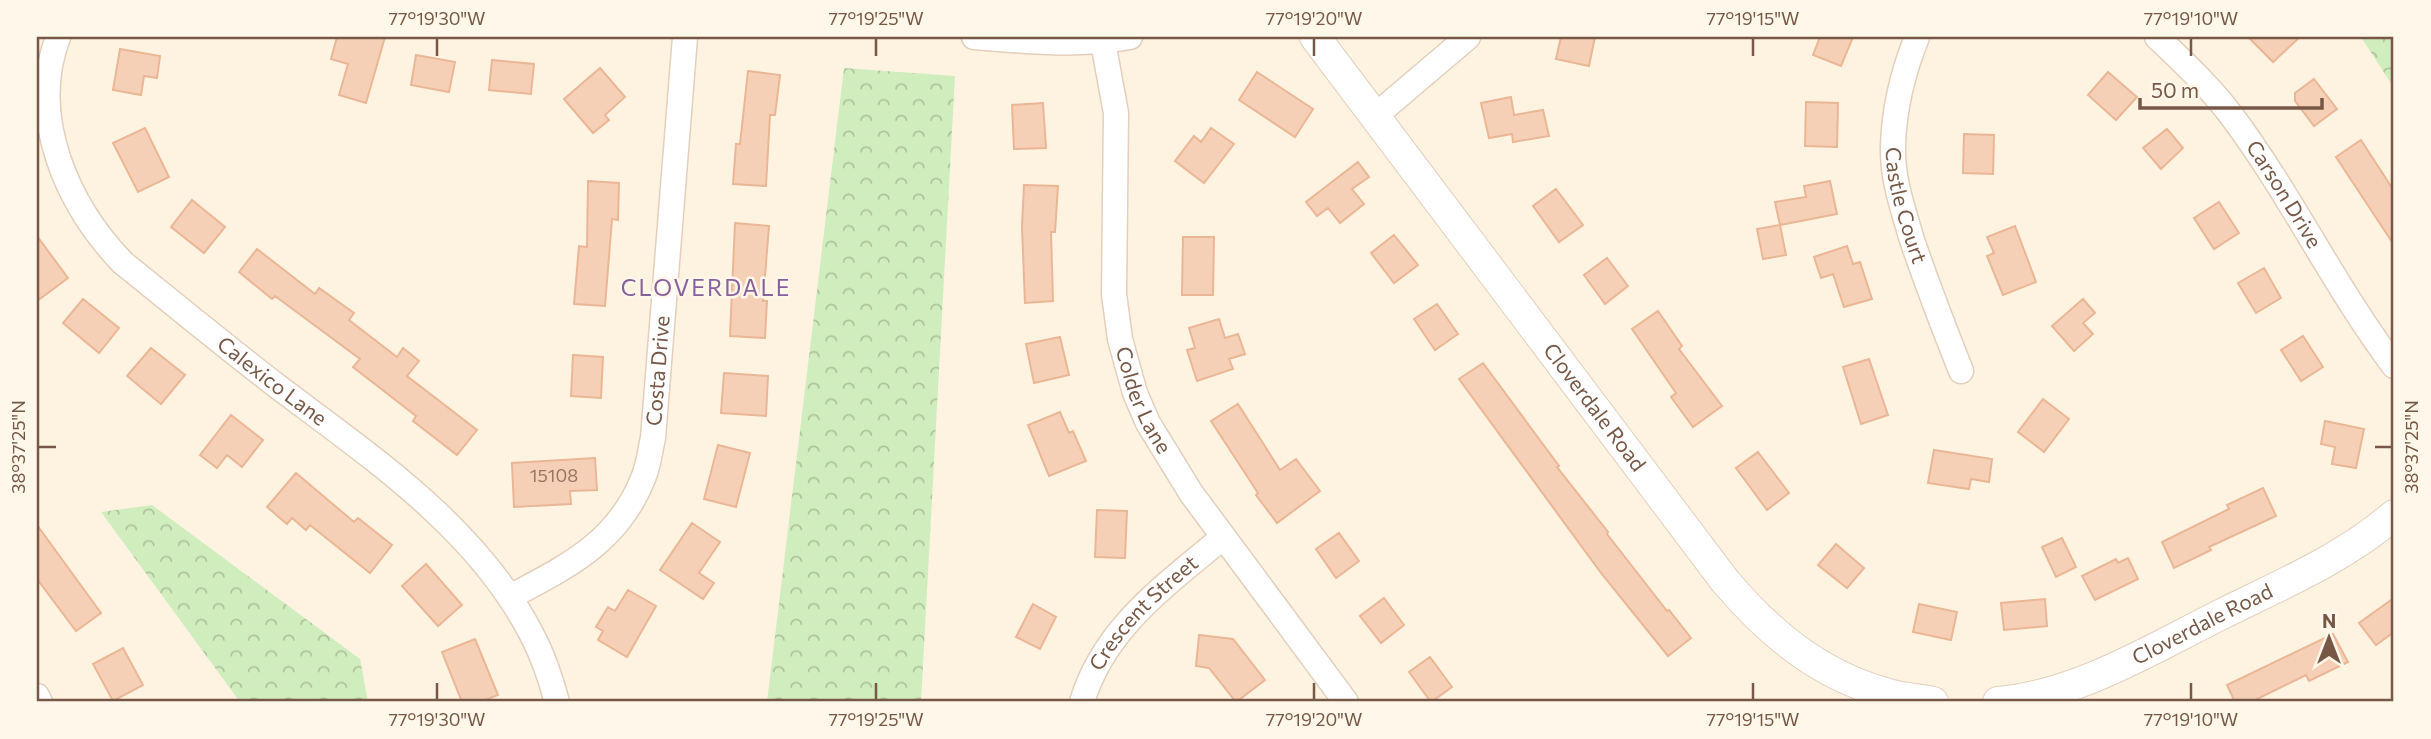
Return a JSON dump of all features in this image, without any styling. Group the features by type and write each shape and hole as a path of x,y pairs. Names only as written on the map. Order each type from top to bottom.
{"street":[{"name":"Calexico Lane","path":"58,37 48,89 48,111 55,148 68,185 103,242 123,263 381,464 469,547 510,597 534,638 557,702"},
{"name":"Costa Drive","path":"510,597 593,549 615,527 632,502 645,474 653,438 685,37"},
{"path":"974,37 1064,44 1103,42 1130,37"},
{"name":"Cloverdale Road","path":"1315,37 1725,581 1752,613 1784,641 1819,665 1885,698 1933,702"},
{"path":"1375,116 1468,37"},
{"name":"Castle Court","path":"1917,37 1905,67 1896,103 1893,148 1897,193 1926,283 1961,371"},
{"name":"Carson Drive","path":"2157,37 2193,71 2229,113 2262,159 2394,366"},
{"name":"Colder Lane","path":"1103,42 1116,113 1114,272 1120,339 1135,393 1148,422 1222,538 1346,702"},
{"name":"Cloverdale Road","path":"1998,702 2020,700 2062,689 2115,667 2338,556 2374,533 2394,515"},
{"name":"Crescent Street","path":"1082,702 1102,656 1123,625 1143,603 1222,538"},
{"path":"37,696 40,702"}],"green space":[{"path":"2361,37 2394,37 2394,88"},
{"path":"844,68 955,76 921,702 767,702"},
{"path":"152,505 360,659 368,702 240,702 101,512"}],"building":[{"path":"337,37 385,37 366,103 339,95 348,64 331,59"},
{"path":"1561,37 1595,37 1589,66 1556,59"},
{"path":"1820,37 1853,37 1841,66 1813,55"},
{"path":"2248,37 2300,37 2273,62"},
{"path":"120,49 160,56 157,78 144,76 141,95 113,90"},
{"path":"416,55 455,62 449,92 411,85"},
{"path":"492,60 534,64 531,94 489,90"},
{"path":"600,68 625,97 605,115 609,120 593,133 564,99"},
{"path":"748,71 780,75 775,115 770,115 766,186 733,184 736,144 740,144"},
{"path":"1257,72 1313,109 1295,137 1239,100"},
{"path":"2108,72 2137,97 2116,120 2088,95"},
{"path":"2314,79 2337,109 2314,126 2295,101 2295,93"},
{"path":"1511,97 1514,115 1543,110 1549,136 1513,142 1512,134 1489,138 1481,103"},
{"path":"1806,102 1838,103 1837,147 1805,146"},
{"path":"1043,103 1046,148 1014,149 1012,105"},
{"path":"145,128 169,177 138,192 113,143"},
{"path":"1211,128 1234,144 1204,183 1175,161 1194,136 1201,142"},
{"path":"2167,129 2183,148 2161,169 2143,148"},
{"path":"1964,134 1994,135 1993,174 1963,173"},
{"path":"2361,140 2394,191 2394,245 2336,157"},
{"path":"1358,162 1369,177 1352,189 1364,204 1340,223 1328,208 1317,216 1306,202"},
{"path":"588,181 619,183 618,220 612,219 605,306 574,304 579,246 587,247"},
{"path":"1830,181 1837,214 1780,225 1775,202 1806,197 1804,186"},
{"path":"1024,185 1058,186 1055,232 1051,232 1053,301 1025,303 1022,227"},
{"path":"1556,189 1583,225 1559,242 1533,206"},
{"path":"192,200 225,227 204,253 171,227"},
{"path":"2219,202 2239,233 2214,249 2194,218"},
{"path":"735,223 769,226 763,301 767,301 765,338 730,336"},
{"path":"1780,225 1786,255 1763,259 1757,229"},
{"path":"2015,226 2036,282 2003,295 1987,256 1994,253 1987,237"},
{"path":"1394,235 1418,265 1394,283 1371,253"},
{"path":"37,236 68,278 37,301"},
{"path":"1183,237 1214,237 1213,295 1182,295"},
{"path":"1847,246 1853,264 1860,262 1872,299 1844,307 1833,274 1821,278 1814,257"},
{"path":"257,249 315,294 319,288 354,313 349,320 397,357 403,348 419,361 407,376 477,430 457,455 413,421 416,416 353,367 360,359 275,296 272,299 239,272"},
{"path":"1607,258 1628,286 1605,304 1584,275"},
{"path":"2264,268 2281,298 2256,313 2238,283"},
{"path":"83,299 119,328 99,353 63,323"},
{"path":"2083,299 2095,313 2083,323 2093,334 2074,351 2052,326"},
{"path":"1437,304 1458,334 1435,350 1414,319"},
{"path":"1658,311 1682,346 1679,349 1722,406 1693,427 1671,397 1676,393 1632,329"},
{"path":"1219,319 1225,338 1238,334 1245,354 1229,359 1233,369 1197,381 1187,350 1195,348 1189,328"},
{"path":"2303,336 2323,367 2301,381 2281,350"},
{"path":"1060,337 1069,375 1034,383 1026,344"},
{"path":"151,348 185,375 161,404 127,376"},
{"path":"573,355 603,357 601,398 571,396"},
{"path":"1869,359 1888,415 1861,424 1843,367"},
{"path":"1483,363 1607,534 1691,638 1668,656 1601,573 1459,379"},
{"path":"724,373 768,376 766,416 721,413"},
{"path":"2043,399 2069,419 2044,452 2018,432"},
{"path":"1238,404 1280,470 1296,459 1320,491 1277,523 1256,495 1258,493 1211,421"},
{"path":"1060,412 1069,433 1073,431 1086,461 1049,476 1028,425"},
{"path":"231,415 263,440 242,467 227,455 217,468 200,455"},
{"path":"2325,421 2364,429 2356,468 2332,464 2335,447 2321,444"},
{"path":"718,445 750,453 736,507 704,499"},
{"path":"1934,450 1992,459 1989,482 1971,479 1969,489 1928,483"},
{"path":"1758,452 1789,493 1767,510 1736,468"},
{"path":"595,458 597,490 570,491 571,504 514,507 512,463"},
{"path":"296,473 354,522 358,518 392,545 370,573 310,525 306,530 292,518 287,524 267,507"},
{"path":"2263,488 2276,516 2209,547 2211,550 2174,568 2162,542 2229,509 2227,505"},
{"path":"1097,510 1127,511 1125,558 1095,557"},
{"path":"692,523 720,542 699,573 714,583 703,599 660,570"},
{"path":"37,525 101,613 76,631 37,579"},
{"path":"1339,533 1359,561 1336,578 1316,549"},
{"path":"2062,538 2076,567 2056,577 2042,547"},
{"path":"1836,544 1864,568 1847,588 1818,565"},
{"path":"2128,558 2138,579 2095,600 2082,576 2116,559 2118,563"},
{"path":"426,564 462,605 438,626 402,586"},
{"path":"628,590 656,606 627,657 598,640 603,631 596,627 608,607 615,611"},
{"path":"1384,598 1404,625 1381,643 1360,616"},
{"path":"2394,598 2394,632 2376,645 2359,623"},
{"path":"2045,599 2047,626 2004,630 2001,603"},
{"path":"1033,604 1056,617 1040,649 1016,637"},
{"path":"1919,604 1957,612 1951,640 1913,632"},
{"path":"2333,634 2348,662 2309,681 2306,675 2251,702 2235,702 2227,685"},
{"path":"1199,635 1233,639 1265,680 1236,702 1209,668 1196,666"},
{"path":"475,639 498,695 480,702 462,702 442,652"},
{"path":"123,648 143,685 113,701 93,664"},
{"path":"1430,657 1452,687 1431,702 1409,672"}],"district":[{"name":"CLOVERDALE","path":"706,288"}]}
